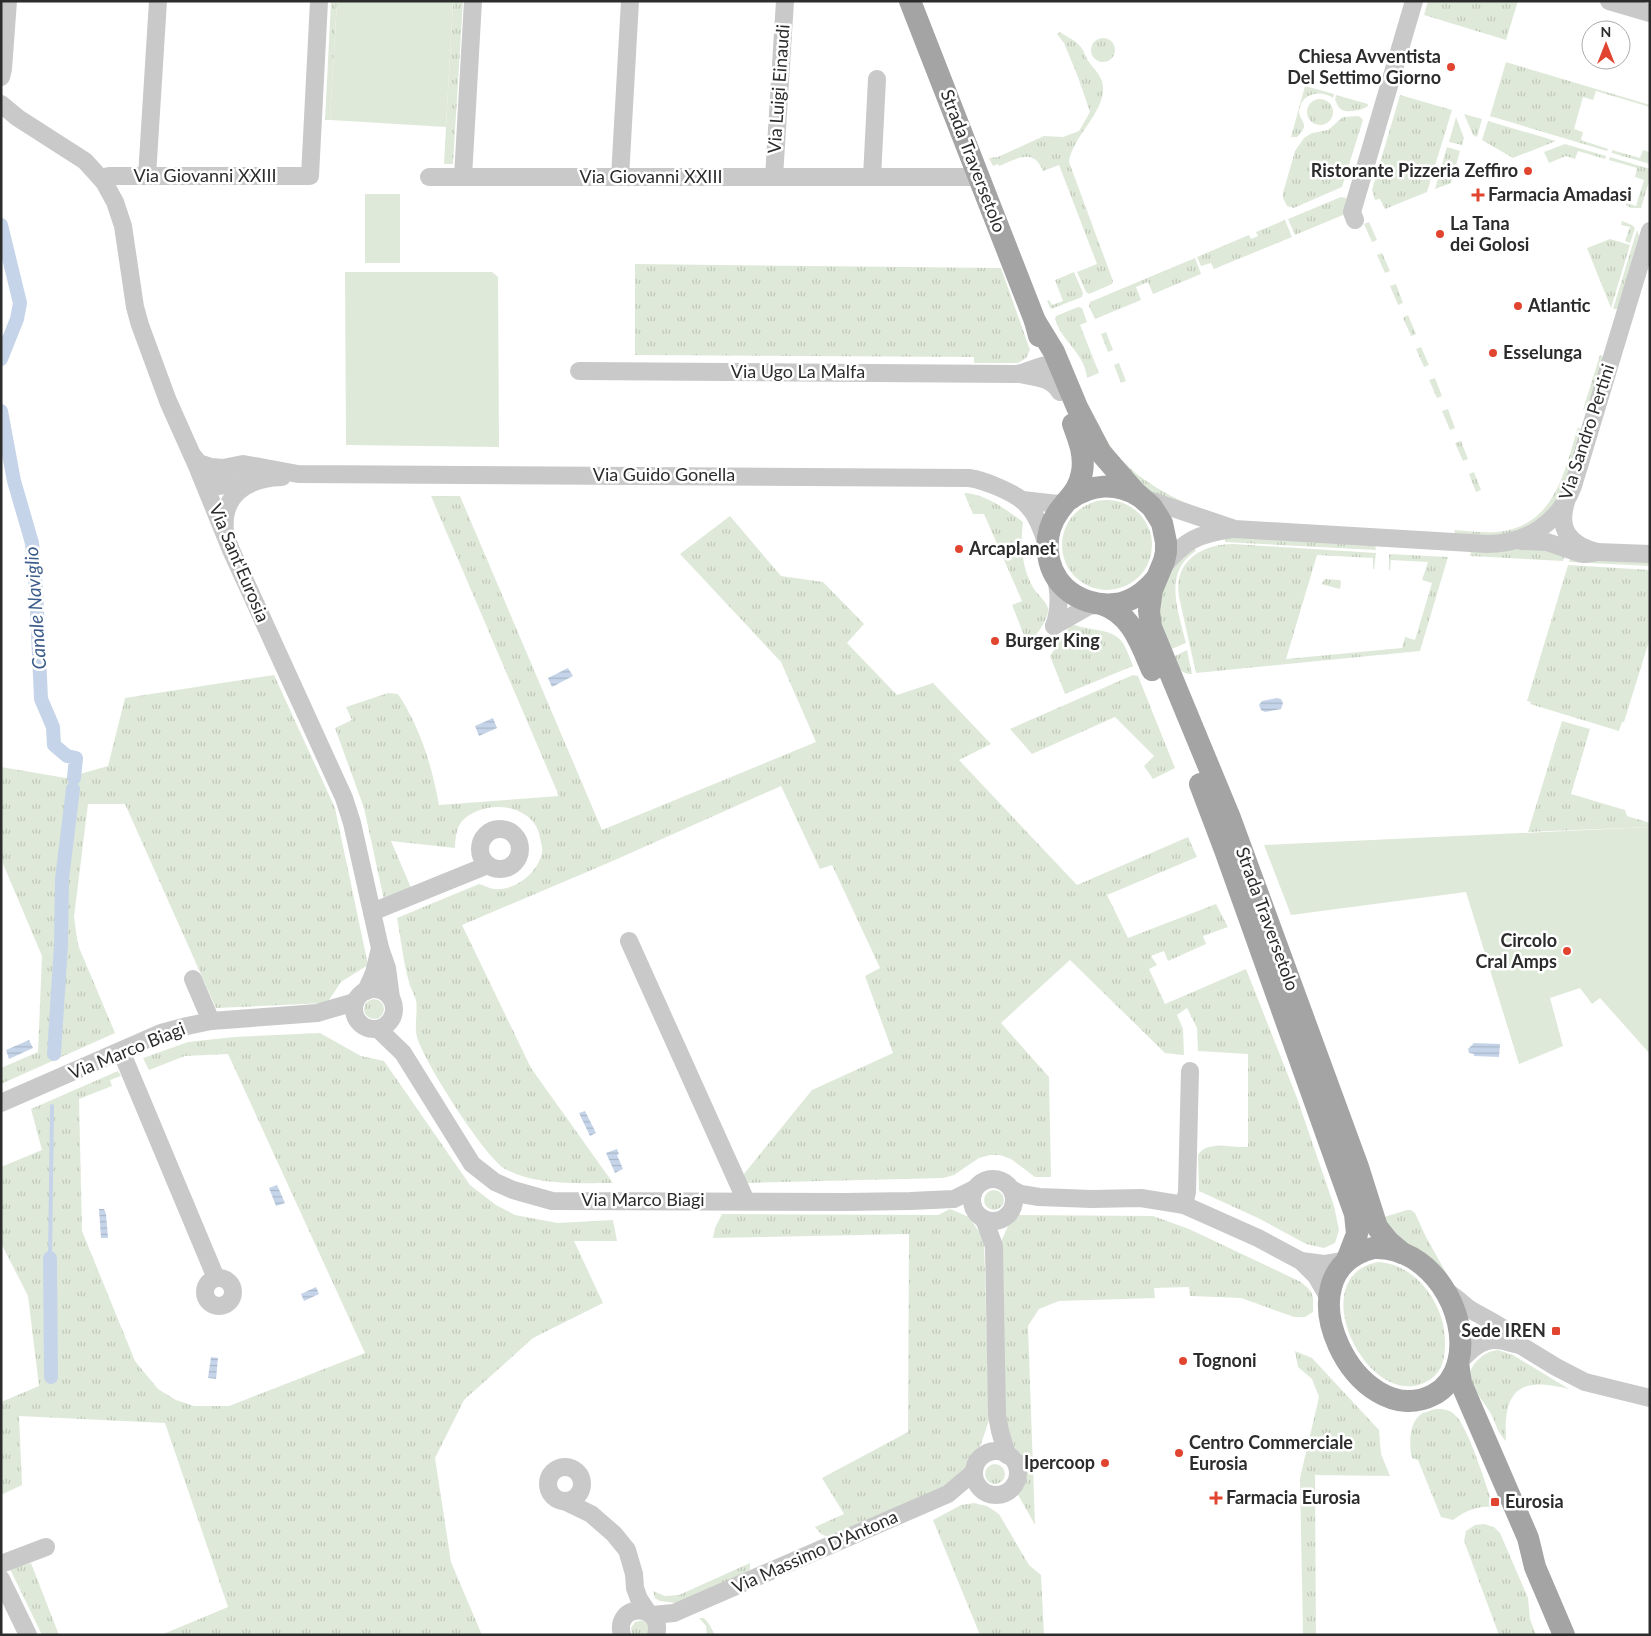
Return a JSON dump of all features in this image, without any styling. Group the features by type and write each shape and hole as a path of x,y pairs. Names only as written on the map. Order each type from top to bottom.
{"main road":[{"name":"Strada Traversetolo","path":"910,1 1038,331 1050,346 1048,373 1077,434 1083,459 1080,481 1070,499"},
{"name":"Strada Traversetolo","path":"1048,373 1084,421 1101,453 1158,515 1165,533 1166,552 1152,590 1149,606 1151,627 1230,818 1358,1167 1377,1227 1389,1242 1402,1253 1425,1267 1444,1289 1453,1306 1460,1344 1458,1363 1453,1375 1445,1386 1425,1398"},
{"name":"Strada Traversetolo","path":"1141,497 1121,488 1103,486 1085,490 1070,499 1063,505 1050,528 1047,546 1050,564 1070,592 1088,601 1107,607 1125,620 1138,637 1195,771 1225,850 1355,1214 1357,1234 1347,1260"},
{"name":"Strada Traversetolo","path":"1100,604 1116,604 1134,598 1150,586 1158,574"},
{"name":"Strada Traversetolo","path":"1402,1253 1388,1248 1373,1248 1359,1252 1339,1268 1334,1278 1330,1300 1331,1321 1336,1341 1356,1373 1376,1390 1393,1398 1442,1400 1474,1414"},
{"name":"Strada Traversetolo","path":"1458,1363 1462,1383 1474,1414 1528,1538 1536,1567 1564,1635"},
{"name":"Strada Traversetolo","path":"1528,1538 1544,1564 1574,1635"}],"street":[{"path":"1,77 4,69 8,1"},
{"path":"147,176 158,1"},
{"name":"Via Giovanni XXIII","path":"101,178 109,176 310,176 319,1"},
{"path":"462,177 474,1"},
{"path":"620,177 630,1"},
{"name":"Via Luigi Einaudi","path":"774,177 785,1"},
{"path":"1354,220 1352,212 1414,1"},
{"path":"1608,1 1650,14"},
{"path":"872,177 877,79"},
{"name":"Via Sant'Eurosia","path":"1,104 18,118 84,161 101,178 115,202 123,226 138,319 168,401 228,542 344,798 352,823 380,948 387,968 391,998"},
{"name":"Via Giovanni XXIII","path":"429,176 979,177"},
{"name":"Via Sandro Pertini","path":"1158,574 1185,543 1206,534 1235,529 1487,544 1511,542 1528,536 1546,525 1568,498 1578,472 1650,231"},
{"name":"Via Ugo La Malfa","path":"579,371 1048,373"},
{"name":"Via Guido Gonella","path":"193,456 202,465 215,468 221,472"},
{"name":"Via Guido Gonella","path":"302,474 218,486 215,482 221,472 243,464 302,474 954,476 982,481 1022,500 1028,505 1034,515 1047,546"},
{"path":"210,498 210,487 221,472"},
{"name":"Via Guido Gonella","path":"228,542 225,524 230,503 243,487 258,480"},
{"name":"Via Sandro Pertini","path":"1141,497 1235,529"},
{"path":"1566,531 1564,514 1568,498"},
{"name":"Via Guido Gonella","path":"1022,500 1058,504 1070,499"},
{"path":"1552,544 1543,537 1543,530 1546,525 1552,522 1558,524 1566,531 1574,543 1597,552"},
{"path":"1511,542 1530,540 1586,554 1597,552 1650,554"},
{"path":"1054,572 1058,589 1057,618 1054,626 1089,606 1100,604"},
{"path":"372,912 488,865"},
{"path":"628,941 746,1201"},
{"path":"361,997 377,989 382,991 391,998 394,1010 393,1017 378,1029 366,1028 358,1021 354,1012 361,997 374,973 380,948"},
{"path":"193,980 211,1021"},
{"name":"Via Marco Biagi","path":"317,1013 361,997"},
{"name":"Via Marco Biagi","path":"1,1103 161,1033 187,1026 211,1021 317,1013 358,1021"},
{"name":"Via Marco Biagi","path":"393,1017 403,1054"},
{"name":"Via Marco Biagi","path":"378,1029 403,1054 472,1164 494,1182 513,1190 552,1200 845,1202 954,1199 977,1205"},
{"path":"120,1051 216,1278"},
{"path":"1184,1204 1187,1192 1190,1070"},
{"path":"994,1246 1012,1203 1009,1185 997,1178 984,1180 977,1205 994,1246 997,1414 1007,1455"},
{"path":"977,1205 997,1221 1012,1203 1039,1197 1141,1198 1184,1204 1258,1238 1301,1261 1316,1276 1330,1300"},
{"path":"1301,1261 1324,1264 1347,1260"},
{"path":"1444,1289 1469,1308 1517,1338 1520,1344 1584,1382 1650,1398"},
{"path":"1458,1363 1474,1347 1488,1341 1496,1340 1509,1344 1520,1344"},
{"path":"984,1456 997,1414"},
{"path":"993,1452 1007,1455 1012,1459 1018,1471 1015,1484 1006,1493 999,1495 985,1492 976,1483 974,1472 977,1463 984,1456 993,1452"},
{"path":"591,1514 581,1490 582,1479 576,1470 564,1467 559,1468 550,1476 548,1487 554,1496 591,1514 614,1534 627,1550 639,1599 650,1613"},
{"name":"Via Massimo D'Antona","path":"620,1627 634,1610 650,1613 683,1610 948,1494 974,1472"},
{"path":"564,1501 574,1498 581,1490"},
{"name":"Via Massimo D'Antona","path":"948,1494 985,1492"},
{"path":"1,1564 46,1547"},
{"path":"1,1579 28,1635"},
{"path":"620,1627 635,1588"},
{"name":"Via Massimo D'Antona","path":"657,1635 683,1610"},
{"name":"Via Massimo D'Antona","path":"650,1613 658,1626 657,1635"}],"green space":[{"path":"331,1 337,1 330,120 325,120"},
{"path":"337,1 453,1 446,127 330,120"},
{"path":"453,1 463,1 453,164 444,164"},
{"path":"1428,1 1518,1 1506,40 1424,15"},
{"path":"1060,32 1081,47 1102,81 1101,102 1077,142 1069,162 1113,281 1112,284 1089,294 1086,292 1077,272 1097,264 1059,165 1043,171 1034,159 1024,157 999,166 998,164 993,166 989,158 998,157 1044,136 1063,137 1079,131 1090,112 1064,43 1057,34"},
{"path":"1103,38 1111,42 1115,50 1111,58 1103,62 1095,58 1091,50 1095,42"},
{"path":"1506,62 1650,105 1650,107 1596,91 1593,100 1583,97 1574,129 1583,132 1581,140 1608,149 1607,151 1490,116"},
{"path":"1305,86 1334,94 1333,98 1317,93 1307,97 1300,106 1299,112 1304,127 1297,137 1291,137"},
{"path":"1336,95 1368,104 1368,106 1356,111 1342,110 1335,100"},
{"path":"1400,95 1452,110 1427,192 1385,209 1380,199 1375,200 1372,190"},
{"path":"1320,99 1329,103 1333,112 1329,121 1320,125 1311,121 1307,112 1311,103"},
{"path":"1464,114 1482,119 1477,137 1473,135"},
{"path":"1359,116 1363,120 1342,187 1294,208 1287,206 1283,193 1295,151 1304,138 1312,133 1328,130 1343,117"},
{"path":"1456,117 1464,138 1462,145 1449,142"},
{"path":"1488,121 1556,141 1513,158 1482,140"},
{"path":"1565,144 1606,156 1605,159 1578,151 1575,159 1566,156 1549,163 1544,152"},
{"path":"1447,147 1460,151 1451,183 1435,189"},
{"path":"1612,150 1640,158 1643,150 1650,152 1650,164 1612,153"},
{"path":"1610,157 1650,169 1650,178 1641,208 1631,208 1626,205 1627,203 1636,206 1644,180 1635,177 1637,168 1609,160"},
{"path":"365,194 400,194 400,263 365,263"},
{"path":"1341,197 1348,200 1347,210 1343,215 1295,235 1288,219"},
{"path":"1285,220 1292,237 1214,269 1211,263 1201,266 1197,257 1249,235 1251,239 1258,236 1256,232"},
{"path":"1622,221 1635,228 1630,243 1625,241 1630,227 1621,225"},
{"path":"1369,222 1377,240 1372,242 1364,224"},
{"path":"1637,230 1639,236 1618,309 1613,309"},
{"path":"1610,239 1630,245 1611,308 1587,248"},
{"path":"1382,253 1390,271 1385,273 1377,255"},
{"path":"1195,258 1201,274 1153,294 1148,282 1136,287 1141,300 1095,319 1089,306 1090,302"},
{"path":"635,264 1001,268 1030,350 1026,358 1018,363 974,363 974,357 635,355"},
{"path":"345,272 492,272 498,277 499,447 346,445"},
{"path":"1074,272 1083,293 1082,297 1051,309 1047,301 1049,300 1052,305 1063,301 1055,280"},
{"path":"1396,284 1403,303 1398,305 1390,286"},
{"path":"1078,307 1082,308 1087,322 1080,325 1099,373 1087,378 1082,361 1062,334 1055,319 1056,316"},
{"path":"1408,315 1416,334 1411,336 1403,318"},
{"path":"1106,332 1113,350 1108,352 1101,334"},
{"path":"1421,347 1429,365 1424,367 1416,349"},
{"path":"1600,355 1605,357 1588,408 1583,410"},
{"path":"1119,363 1126,381 1121,383 1114,365"},
{"path":"1435,378 1442,396 1437,398 1429,380"},
{"path":"1448,409 1455,428 1450,430 1442,411"},
{"path":"1098,423 1105,438 1125,463 1137,474 1164,492 1193,506 1191,511 1146,488 1119,466 1108,453 1100,439 1095,424"},
{"path":"1578,427 1581,430 1566,484 1557,502 1536,523 1502,536 1454,535 1455,530 1497,532 1517,528 1532,520 1544,508 1562,479"},
{"path":"1461,441 1468,459 1463,461 1455,443"},
{"path":"1474,472 1481,490 1476,492 1469,474"},
{"path":"964,493 987,499 1023,522 1022,548 1024,565 1034,589 1044,600 1048,608 1048,614 1044,622 1034,636 1024,635 1012,605 1022,601 984,514 973,514"},
{"path":"431,496 460,496 602,830 816,742 781,662 680,554 730,516 781,576 823,582 864,624 847,643 897,695 933,683 991,744 959,760 1077,885 1188,837 1197,857 1107,895 1128,938 1216,904 1228,927 1203,936 1206,944 1168,961 1164,951 1151,956 1157,965 1149,969 1165,1004 1246,969 1297,1098 1334,1206 1339,1230 1335,1243 1324,1248 1306,1244 1260,1219 1199,1191 1198,1155 1202,1150 1213,1146 1248,1147 1248,1054 1198,1051 1197,1028 1187,1008 1177,1015 1183,1029 1184,1055 1165,1053 1070,960 1001,1023 1049,1077 1051,1177 1035,1177 1011,1159 1000,1155 990,1155 979,1158 954,1175 943,1178 746,1183 743,1175 812,1090 893,1053 865,976 880,968 832,865 820,869 781,786 615,860 462,925 531,1068 613,1183 544,1181 517,1174 505,1169 495,1161 442,1086 417,1037 416,1000 407,974 397,918 479,884 493,889 501,889 524,880 535,868 542,853 537,828 525,815 508,808 499,807 480,810 467,816 460,824 456,834 455,848 391,841 412,890 384,900 364,808 335,728 352,720 346,707 388,693 398,694 419,733 433,776 439,805 559,796"},
{"path":"1098,500 1116,500 1132,507 1145,520 1152,536 1152,554 1145,570 1132,583 1116,590 1098,590 1082,583 1069,570 1062,554 1062,536 1069,520 1082,507"},
{"path":"1225,536 1375,545 1376,550 1225,542"},
{"path":"1233,544 1376,553 1374,569 1373,558 1317,555 1286,659 1402,648 1405,637 1415,640 1432,583 1422,580 1428,562 1391,560 1389,570 1389,554 1448,557 1420,651 1196,673 1179,597 1178,585 1180,574 1192,557 1200,552 1210,547"},
{"path":"1193,546 1196,551 1179,570 1176,581 1177,606 1186,643 1169,650 1158,625 1157,600 1176,562"},
{"path":"1521,546 1565,554 1563,561 1470,556 1471,552"},
{"path":"1571,556 1650,561 1650,566 1569,562"},
{"path":"1568,565 1650,570 1650,638 1624,722 1622,722 1619,731 1530,704 1531,702 1527,701"},
{"path":"1325,579 1340,580 1340,589 1321,584"},
{"path":"1075,625 1108,632 1119,638 1133,666 1065,694 1050,656 1070,626"},
{"path":"1187,650 1192,674 1182,671 1173,657"},
{"path":"274,675 335,808 368,965 341,982 327,1003 216,1008 125,804 88,804 74,917 78,945 115,1033 1,1084 1,1068 38,1052 42,956 1,859 1,767 66,778 108,766 125,698"},
{"path":"1133,675 1138,676 1175,768 1153,779 1144,766 1154,756 1115,717 1032,754 1010,729"},
{"path":"1562,721 1590,729 1571,794 1625,810 1627,816 1650,823 1650,827 1528,832"},
{"name":"Circolo Cral Amps","path":"1650,827 1650,1054 1600,998 1592,1004 1580,988 1550,998 1563,1046 1519,1064 1466,892 1291,915 1264,845"},
{"path":"374,999 381,1002 384,1009 381,1016 374,1019 367,1016 364,1009 367,1002"},
{"path":"320,1033 361,1056 384,1061 470,1185 496,1205 515,1215 558,1223 613,1220 617,1241 574,1241 603,1303 533,1338 464,1400 435,1458 451,1562 482,1635 161,1635 228,1607 165,1423 19,1416 22,1485 1,1495 1,1402 39,1386 28,1296 1,1243 1,1167 42,1150 31,1109 118,1071 121,1076 110,1080 112,1086 79,1099 82,1231 135,1361 158,1389 176,1400 194,1406 229,1406 365,1353 228,1054 185,1056 149,1070 143,1058 188,1042 234,1037"},
{"path":"994,1190 1001,1193 1004,1200 1001,1207 994,1210 987,1207 984,1200 987,1193"},
{"path":"950,1209 969,1217 984,1239 989,1420 981,1444 970,1458 965,1473 945,1488 828,1537 821,1534 815,1527 844,1514 822,1478 908,1432 909,1234 713,1238 715,1228 722,1214 938,1215"},
{"path":"1407,1210 1415,1213 1449,1278 1396,1239 1381,1218"},
{"path":"1019,1215 1153,1216 1189,1229 1301,1282 1311,1292 1313,1301 1313,1312 1305,1317 1294,1317 1241,1298 1190,1296 1189,1287 1154,1288 1155,1298 1059,1301 1039,1309 1028,1326 1035,1525 1016,1491 1022,1476 1018,1456 1009,1446 1002,1418 999,1246 1008,1226"},
{"path":"1378,1262 1406,1271 1427,1290 1435,1303 1444,1331 1445,1350 1440,1368 1431,1379 1409,1386 1387,1380 1367,1364 1353,1342 1344,1316 1345,1292 1355,1273"},
{"path":"1498,1350 1513,1355 1569,1389 1538,1384 1526,1386 1518,1391 1511,1399 1508,1410 1506,1441 1497,1429 1491,1414 1474,1388 1470,1374 1472,1367 1480,1358 1489,1352"},
{"path":"1295,1351 1312,1358 1379,1430 1381,1454 1390,1476 1315,1475 1316,1635 1303,1635 1300,1478 1319,1397 1312,1379 1298,1367"},
{"path":"1435,1409 1450,1411 1465,1430 1476,1456 1493,1505 1492,1507 1481,1507 1471,1510 1453,1520 1441,1517 1418,1460 1412,1458 1410,1447 1412,1429 1416,1419 1422,1414"},
{"path":"995,1464 1002,1467 1005,1474 1002,1481 995,1484 988,1481 985,1474 988,1467"},
{"path":"974,1503 987,1506 999,1514 1029,1565 1041,1575 1044,1635 980,1635 933,1520 961,1505"},
{"path":"1484,1524 1494,1527 1500,1533 1528,1598 1530,1619 1536,1635 1499,1635 1464,1541 1466,1531 1475,1525"},
{"path":"31,1563 59,1635 42,1635 10,1569"},
{"path":"750,1563 750,1569 747,1573 676,1603 660,1601 655,1598 653,1591 665,1596 679,1595"},
{"path":"699,1618 704,1618 715,1635 707,1635 706,1626"},
{"path":"644,1620 648,1622 651,1635 632,1635 631,1628 635,1622"}],"water":[{"path":"568,668 573,676 552,687 548,678"},
{"path":"1281,699 1283,703 1281,709 1265,712 1261,710 1259,705 1262,701"},
{"path":"493,718 497,728 479,736 475,726"},
{"path":"29,1040 33,1048 9,1059 6,1050"},
{"path":"1474,1043 1500,1044 1499,1057 1474,1056 1474,1054 1469,1053 1468,1049"},
{"path":"585,1111 596,1133 590,1136 579,1113"},
{"path":"617,1149 619,1154 617,1155 623,1169 615,1173 606,1153"},
{"path":"277,1185 285,1203 276,1206 269,1188"},
{"path":"99,1209 104,1209 106,1214 108,1238 101,1238"},
{"path":"316,1287 319,1294 304,1301 301,1294"},
{"path":"211,1357 218,1358 216,1379 208,1378"}],"waterway":[{"name":"Canale Naviglio","path":"1,225 20,303 17,319 1,359"},
{"name":"Canale Naviglio","path":"1,411 14,481 32,543 41,699 53,727 54,745 67,756 76,758 74,778"},
{"path":"54,1054 61,945 62,879 73,789"},
{"path":"50,1258 52,1106"},
{"path":"50,1258 51,1377"}],"place":[{"name":"Chiesa Avventista Del Settimo Giorno","path":"1451,67"},
{"name":"Ristorante Pizzeria Zeffiro","path":"1528,171"},
{"name":"Farmacia Amadasi","path":"1478,195"},
{"name":"La Tana dei Golosi","path":"1440,234"},
{"name":"Atlantic","path":"1518,306"},
{"name":"Esselunga","path":"1493,353"},
{"name":"Arcaplanet","path":"959,549"},
{"name":"Burger King","path":"995,641"},
{"name":"Circolo Cral Amps","path":"1567,951"},
{"name":"Sede IREN","path":"1556,1331"},
{"name":"Tognoni","path":"1183,1361"},
{"name":"Centro Commerciale Eurosia","path":"1179,1453"},
{"name":"Ipercoop","path":"1105,1463"},
{"name":"Farmacia Eurosia","path":"1216,1498"},
{"name":"Eurosia","path":"1495,1502"}]}
